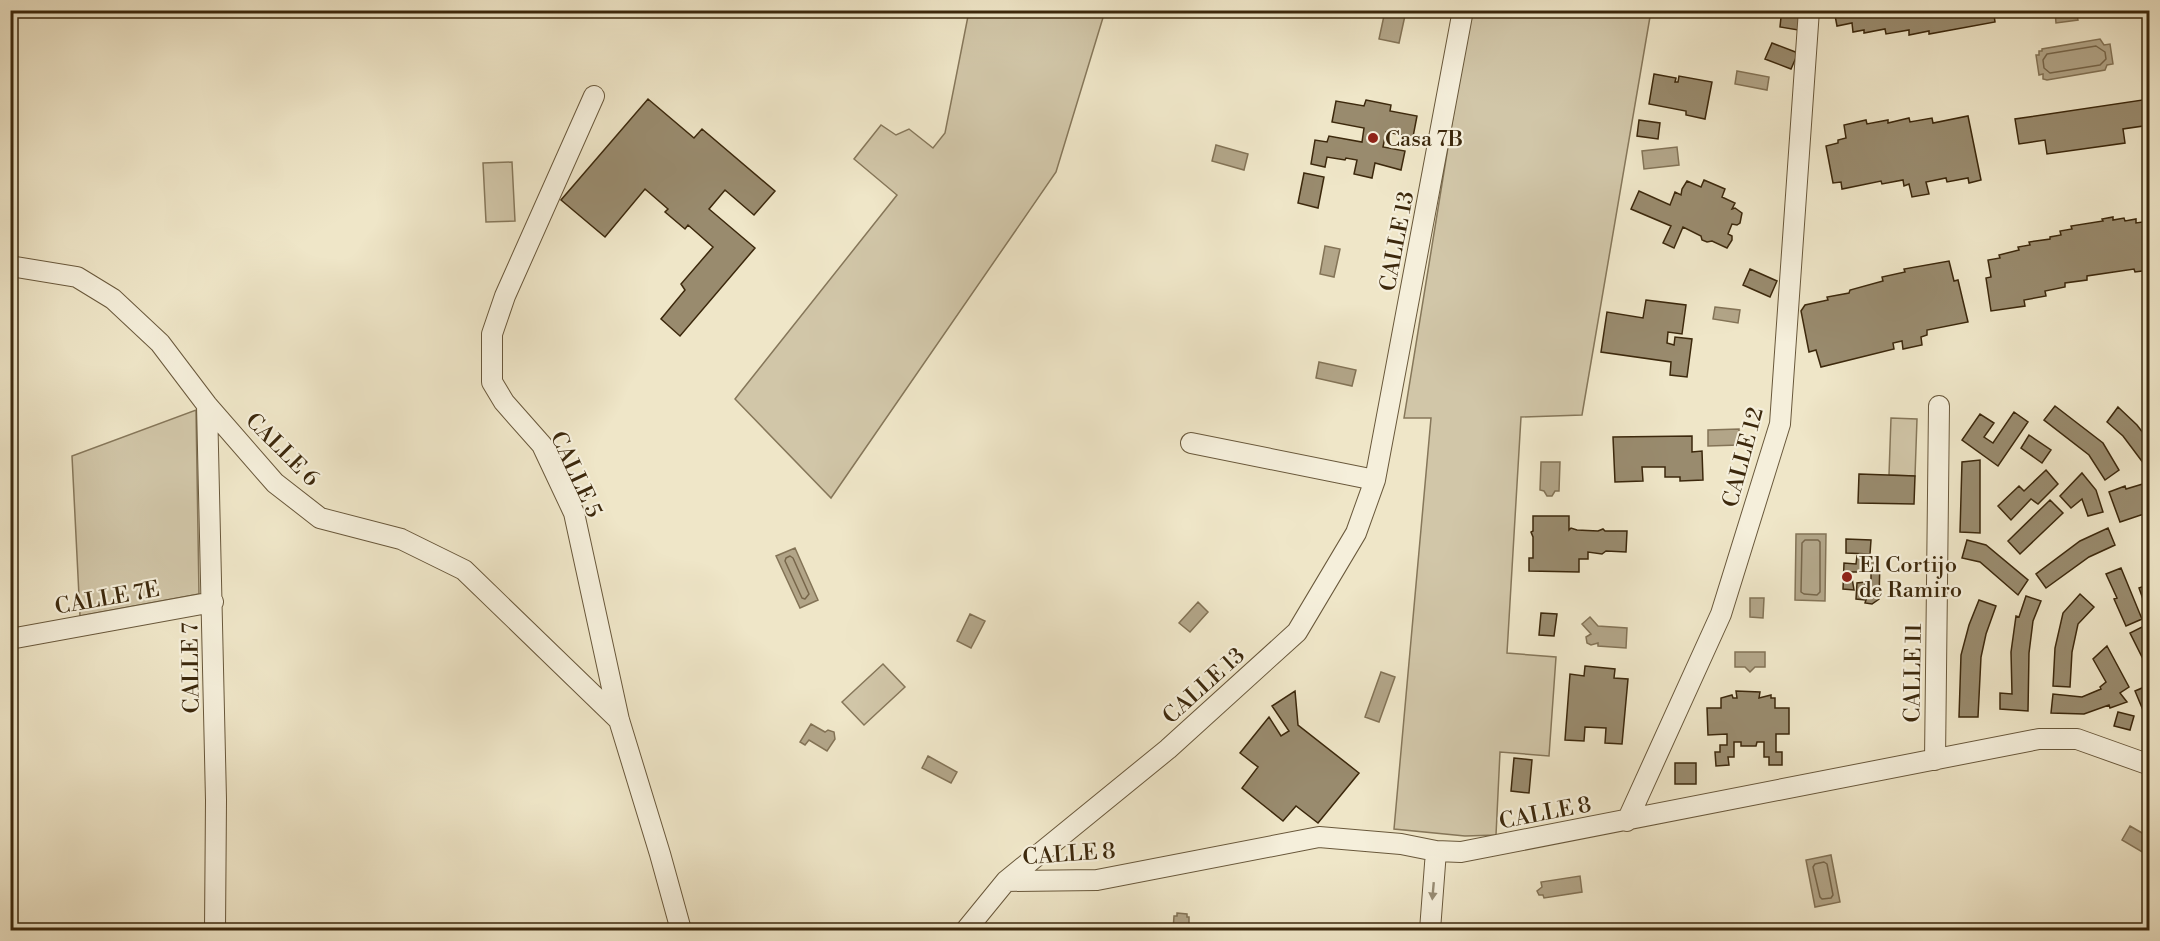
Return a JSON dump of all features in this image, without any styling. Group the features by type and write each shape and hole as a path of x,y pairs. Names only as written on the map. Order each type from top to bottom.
{"street":[{"name":"CALLE 13","path":"1006,881 1168,749 1297,632 1356,533 1375,480 1463,10"},
{"name":"CALLE 12","path":"1627,820 1721,614 1780,424 1809,10"},
{"name":"CALLE 5","path":"594,96 505,296 492,334 492,382 504,402 542,445 574,513 619,720 681,930"},
{"name":"CALLE 6","path":"10,266 77,277 113,299 160,343 207,405 275,483 320,518 401,539 464,570 619,720"},
{"name":"CALLE 7","path":"207,405 213,602 215,930"},
{"name":"CALLE 11","path":"1935,760 1939,405"},
{"path":"1191,443 1375,480"},
{"name":"CALLE 7E","path":"10,639 213,602"},
{"name":"CALLE 8","path":"966,930 1006,881 1097,880 1318,837 1461,852 2039,739 2078,739 2150,765"},
{"path":"1430,930 1437,851"}],"shaded area":[{"path":"969,11 1105,11 1056,172 831,498 735,399 897,195 854,159 881,125 896,135 909,129 933,148 945,133"},
{"path":"1474,11 1651,11 1582,415 1521,417 1507,653 1556,657 1549,756 1500,752 1496,835 1465,836 1394,829 1431,418 1404,418 1468,24"},
{"path":"512,162 515,221 486,222 483,163"},
{"path":"196,410 199,594 80,616 72,456"},
{"path":"1891,418 1917,419 1915,476 1889,475"},
{"path":"883,664 905,687 864,725 842,702"},
{"path":"11,882 16,882 15,930 11,930"}],"water":[{"path":"1385,11 1406,11 1399,43 1379,39"},
{"path":"2055,11 2076,11 2078,20 2056,23"},
{"path":"2100,39 2104,45 2110,44 2113,64 2107,65 2105,70 2047,80 2043,79 2043,74 2039,75 2036,55 2039,55 2042,49"},
{"path":"1737,71 1769,77 1767,90 1735,84"},
{"path":"1216,145 1248,154 1244,170 1212,161"},
{"path":"1677,147 1679,165 1644,169 1642,151"},
{"path":"1325,246 1340,249 1334,277 1320,274"},
{"path":"1715,307 1740,310 1738,323 1713,319"},
{"path":"1319,362 1356,370 1352,386 1316,378"},
{"path":"1739,429 1739,445 1708,446 1708,430"},
{"path":"1541,462 1560,462 1559,491 1555,491 1552,496 1547,496 1544,491 1540,490"},
{"path":"1796,534 1826,534 1825,601 1795,600"},
{"path":"795,548 818,600 800,608 776,556"},
{"path":"1750,598 1764,598 1763,618 1750,617"},
{"path":"1198,602 1208,612 1190,632 1179,623"},
{"path":"970,614 985,621 971,648 957,641"},
{"path":"1590,617 1598,626 1627,628 1626,648 1587,643 1586,637 1591,634 1582,624"},
{"path":"1735,652 1765,652 1765,667 1755,667 1750,672 1745,667 1735,667"},
{"path":"1381,672 1395,677 1379,722 1365,717"},
{"path":"811,724 825,732 828,730 834,732 835,739 827,751 809,740 805,745 800,742"},
{"path":"928,756 957,772 951,783 922,768"},
{"path":"2130,826 2149,837 2149,856 2122,840"},
{"path":"1831,855 1840,902 1815,907 1806,860"},
{"path":"1580,876 1582,892 1544,898 1537,891 1542,887 1541,882"},
{"path":"1177,913 1187,914 1189,930 1173,930 1174,916 1177,916"}],"building":[{"path":"1744,10 1802,10 1798,30 1780,27 1781,17 1770,16 1770,13"},
{"path":"1834,10 1997,10 1998,15 1994,15 1995,22 1929,34 1929,31 1909,35 1909,30 1886,34 1885,29 1864,33 1864,30 1853,32 1852,23 1837,26"},
{"path":"1772,43 1798,53 1791,69 1765,59"},
{"path":"1654,74 1676,78 1675,82 1678,82 1679,76 1712,82 1705,119 1686,115 1686,111 1649,104"},
{"path":"648,99 694,138 702,129 775,191 754,215 725,190 709,209 755,248 680,336 661,319 685,290 681,284 713,247 688,225 685,229 665,212 668,209 645,189 605,237 561,200"},
{"path":"2149,99 2150,125 2123,129 2125,143 2047,154 2045,140 2019,144 2015,119"},
{"name":"Casa 7B","path":"1366,100 1391,105 1390,111 1417,116 1413,137 1386,132 1383,147 1405,151 1401,170 1375,163 1372,178 1354,174 1357,160 1327,157 1325,167 1311,164 1315,140 1327,142 1329,136 1362,142 1364,128 1332,122 1336,101 1364,106"},
{"path":"1968,116 1981,180 1969,183 1968,178 1947,182 1946,178 1926,182 1929,194 1912,197 1909,184 1904,186 1903,180 1882,184 1881,181 1842,189 1841,182 1833,183 1826,146 1846,138 1844,125 1866,120 1867,124 1888,120 1888,123 1909,118 1910,122 1932,118 1933,123"},
{"path":"1639,120 1660,123 1658,139 1637,136"},
{"path":"1304,173 1324,177 1318,208 1298,203"},
{"path":"1704,180 1725,189 1722,197 1735,203 1732,209 1735,208 1742,213 1740,223 1732,224 1728,234 1732,236 1732,240 1727,248 1712,241 1702,240 1701,236 1683,227 1674,248 1663,243 1671,226 1631,209 1639,191 1670,205 1675,192 1681,195 1687,181 1701,187"},
{"path":"2113,217 2113,220 2136,219 2136,223 2150,221 2150,270 2135,272 2134,269 2087,276 2087,280 2065,283 2065,287 2045,291 2046,296 2024,300 2025,306 1991,311 1986,278 1991,277 1988,260 2019,250 2018,247 2030,245 2029,242 2061,235 2060,231 2072,229 2071,226 2103,221 2102,219"},
{"path":"1949,261 1954,281 1958,280 1968,322 1927,330 1927,335 1921,337 1922,345 1903,349 1902,341 1893,343 1894,349 1821,367 1816,350 1809,352 1801,311 1805,305 1828,300 1827,297 1849,293 1850,290 1883,281 1882,277 1905,272 1904,269"},
{"path":"1750,269 1777,281 1770,297 1743,285"},
{"path":"1646,300 1686,305 1682,334 1668,332 1667,343 1674,345 1675,337 1692,339 1687,377 1670,375 1671,362 1601,352 1607,312 1643,318"},
{"path":"2055,406 2103,443 2119,470 2105,480 2089,455 2044,420"},
{"path":"2118,407 2137,425 2150,442 2150,472 2123,436 2107,422"},
{"path":"2014,412 2028,422 1998,466 1962,440 1980,414 1994,423 1984,437 1993,443"},
{"path":"2029,435 2051,450 2042,463 2021,448"},
{"path":"1692,436 1692,452 1702,451 1703,480 1680,481 1680,477 1665,477 1665,467 1642,467 1643,481 1615,482 1613,437"},
{"path":"1980,460 1980,533 1960,532 1962,462"},
{"path":"2046,470 2058,484 2038,504 2031,499 2011,520 1998,506 2019,486 2024,491"},
{"path":"2082,473 2096,490 2103,512 2088,516 2082,499 2071,508 2060,496"},
{"path":"1859,474 1915,476 1914,504 1858,503"},
{"path":"2146,483 2147,490 2150,489 2150,512 2120,522 2109,492 2125,486 2126,489"},
{"path":"2050,500 2063,513 2020,554 2008,541"},
{"path":"1533,516 1569,516 1569,530 1571,528 1627,531 1626,552 1606,551 1602,554 1588,552 1588,559 1579,559 1579,572 1529,571 1529,558 1533,558 1531,532 1533,531"},
{"path":"2108,528 2115,545 2089,557 2046,588 2036,574 2080,541"},
{"path":"1846,539 1871,540 1870,554 1846,553"},
{"path":"1967,540 1986,545 2028,580 2018,595 1980,562 1962,558"},
{"name":"El Cortijo de Ramiro","path":"1857,556 1872,557 1872,560 1880,559 1879,599 1872,604 1865,603 1866,600 1856,599 1857,583 1865,582 1865,587 1871,587 1871,567 1864,567 1864,572 1851,572 1854,590 1843,589 1844,563 1856,564"},
{"path":"2121,568 2142,619 2126,626 2106,574"},
{"path":"2150,584 2150,604 2145,605 2139,588"},
{"path":"2080,594 2094,607 2078,624 2072,652 2070,687 2053,686 2055,648 2063,613"},
{"path":"2026,596 2041,601 2033,621 2029,653 2028,711 2000,709 2000,693 2012,694 2011,652 2016,616 2019,617"},
{"path":"1979,600 1996,606 1981,657 1978,717 1959,717 1961,655"},
{"path":"1541,613 1557,614 1554,636 1539,635"},
{"path":"2146,625 2150,632 2150,656 2143,659 2130,633"},
{"path":"2107,646 2129,687 2120,693 2127,702 2110,708 2109,705 2084,714 2051,713 2053,694 2082,697 2101,689 2100,687 2106,682 2093,659"},
{"path":"1585,666 1615,669 1614,678 1628,679 1622,744 1605,743 1606,728 1585,727 1584,741 1565,740 1570,674 1584,676"},
{"path":"2150,674 2150,727 2135,691 2149,685 2145,676"},
{"path":"1295,691 1298,725 1359,773 1318,823 1296,806 1283,821 1242,788 1258,767 1240,753 1269,717 1281,736 1289,731 1272,706"},
{"path":"1736,691 1760,692 1759,698 1771,695 1771,698 1775,698 1775,708 1789,708 1789,734 1776,734 1776,752 1782,752 1782,765 1769,765 1769,757 1764,757 1764,742 1757,742 1756,746 1741,746 1741,742 1734,742 1734,757 1728,757 1729,765 1716,766 1715,752 1720,752 1720,745 1727,745 1727,734 1708,735 1707,708 1721,708 1721,698 1732,695 1733,698 1737,698"},
{"path":"2118,712 2134,716 2130,730 2114,726"},
{"path":"1514,758 1532,760 1529,793 1511,791"},
{"path":"1675,763 1696,763 1696,784 1675,784"}],"place":[{"name":"Casa 7B","path":"1373,138"},
{"name":"El Cortijo de Ramiro","path":"1847,577"}]}
